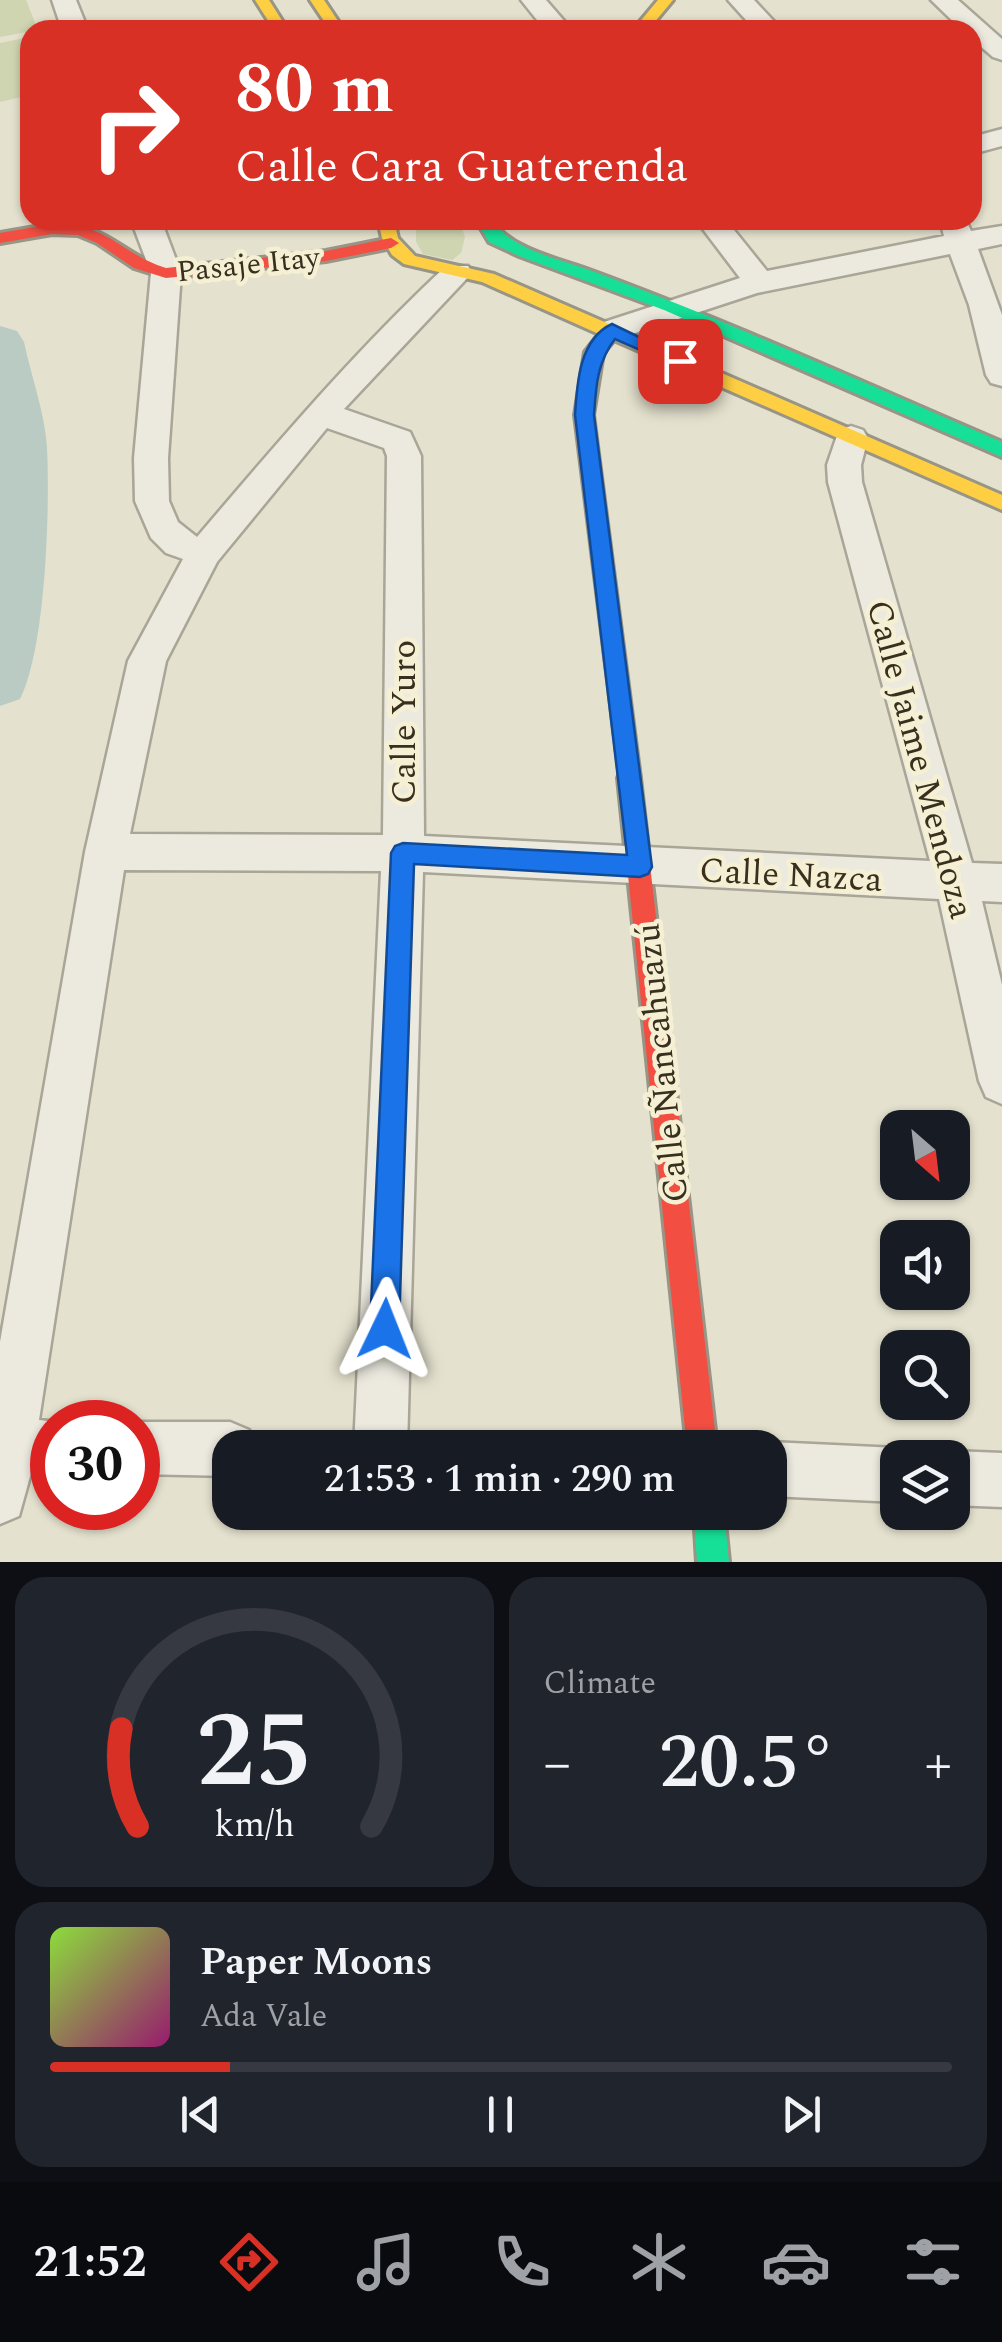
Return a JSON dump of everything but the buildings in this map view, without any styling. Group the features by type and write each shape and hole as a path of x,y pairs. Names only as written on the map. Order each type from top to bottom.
{"main road":[{"path":"649,20 666,0"},
{"name":"Pasaje Itay","path":"0,238 51,230"},
{"name":"Pasaje Itay","path":"63,230 94,235 131,264 146,271 166,272 326,256 396,242"},
{"path":"461,272 491,254 493,230"},
{"path":"500,230 1001,447"},
{"path":"396,242 422,269 461,272 612,330 1002,503"},
{"name":"Calle Ñancahuazú","path":"612,330 594,352 584,415 640,867 700,1430"},
{"path":"711,1530 714,1562"}],"street":[{"path":"533,0 550,20"},
{"path":"740,0 759,20"},
{"path":"943,0 966,20"},
{"path":"982,34 1002,52"},
{"path":"150,230 166,272 151,458 152,502 163,530 179,544 204,553"},
{"path":"719,230 758,280"},
{"path":"957,231 1002,375"},
{"path":"612,330 670,306 758,280 957,231 1002,235"},
{"path":"396,242 411,316"},
{"path":"20,1463 106,852 147,660 204,553 321,414 411,316 461,272"},
{"name":"Calle Yuro","path":"321,414 385,435 402,446 403,853 381,1430"},
{"name":"Calle Jaime Mendoza","path":"851,438 844,465 845,482 956,882 1002,1080"},
{"name":"Calle Nazca","path":"106,852 403,853 1002,883"},
{"path":"160,1448 212,1449"},
{"path":"787,1470 880,1474"},
{"path":"970,1479 1002,1480"}],"green space":[{"path":"0,0 26,0 34,20 20,20 20,33 0,37"},
{"path":"20,39 20,97 0,102 0,43"},
{"path":"416,230 463,230 465,237 461,253 452,260 423,254 416,242"}],"waterway":[{"path":"0,342 22,445 14,611 0,683"}],"traffic: fast":[{"path":"490,230 495,238 525,252 670,306 1002,450"},
{"path":"710,1530 713,1562"}],"traffic: slow":[{"path":"262,0 275,20"},
{"path":"317,0 330,20"},
{"path":"649,20 666,0"},
{"path":"388,230 398,251 409,260 488,278 1002,503"},
{"path":"612,330 594,352 584,415 629,778"}],"traffic: jam":[{"path":"0,238 46,230"},
{"path":"78,230 103,239 140,264 166,273 326,256 391,243"},
{"path":"629,778 700,1430"}],"route":[{"path":"385,1329 403,853 640,867 584,415 594,352 612,330 680,361"}]}
